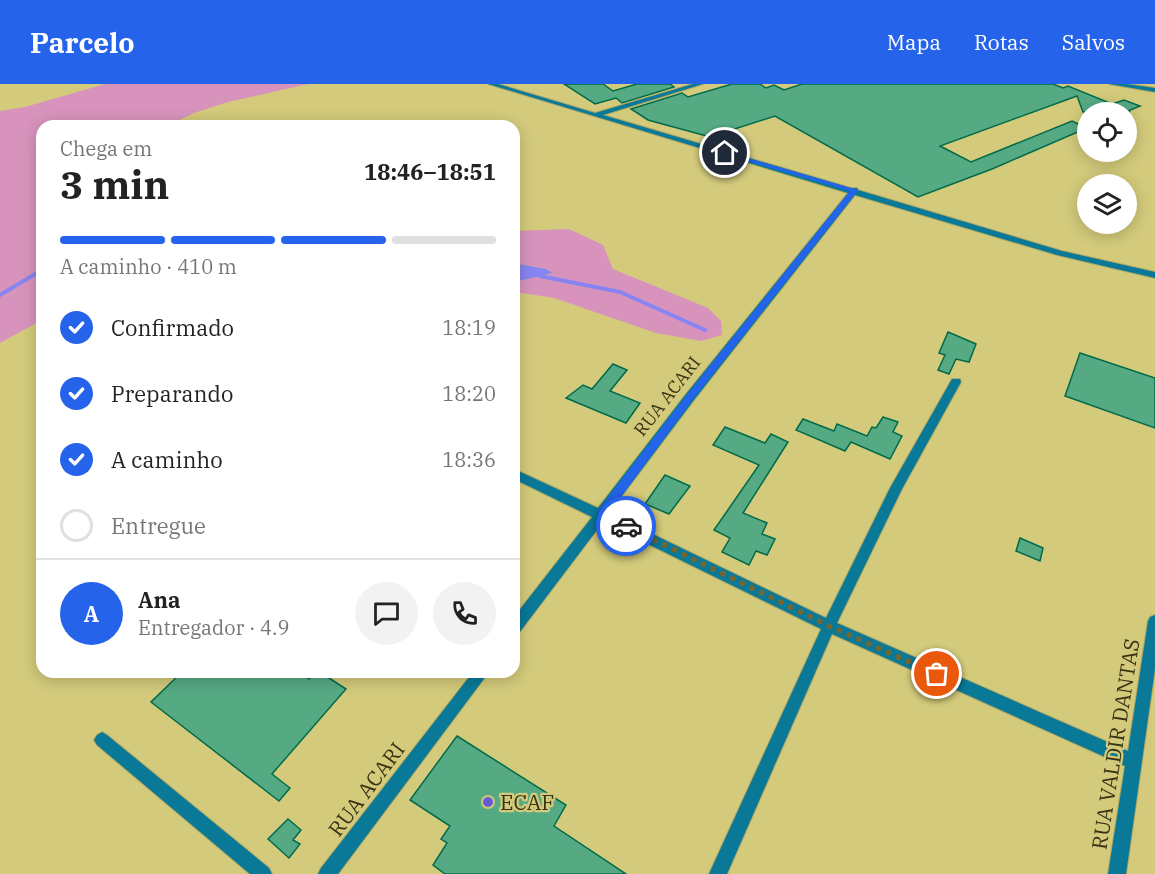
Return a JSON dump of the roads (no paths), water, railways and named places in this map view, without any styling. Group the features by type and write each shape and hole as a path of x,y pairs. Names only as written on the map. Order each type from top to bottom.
{"street":[{"path":"491,84 1060,253 1155,276"},
{"path":"597,115 700,84"},
{"path":"1112,84 1155,90"},
{"name":"RUA ACARI","path":"520,621 690,397 854,190"},
{"path":"718,874 829,626 896,488 956,382"},
{"path":"520,476 829,626 1133,761"},
{"name":"RUA VALDIR DANTAS","path":"1117,874 1155,621"},
{"name":"RUA ACARI","path":"327,874 477,678"},
{"path":"102,740 263,874"}],"waterway":[{"path":"0,295 36,274"},
{"path":"540,276 620,292 705,330"}],"place":[{"name":"ECAF","path":"488,802"}]}
